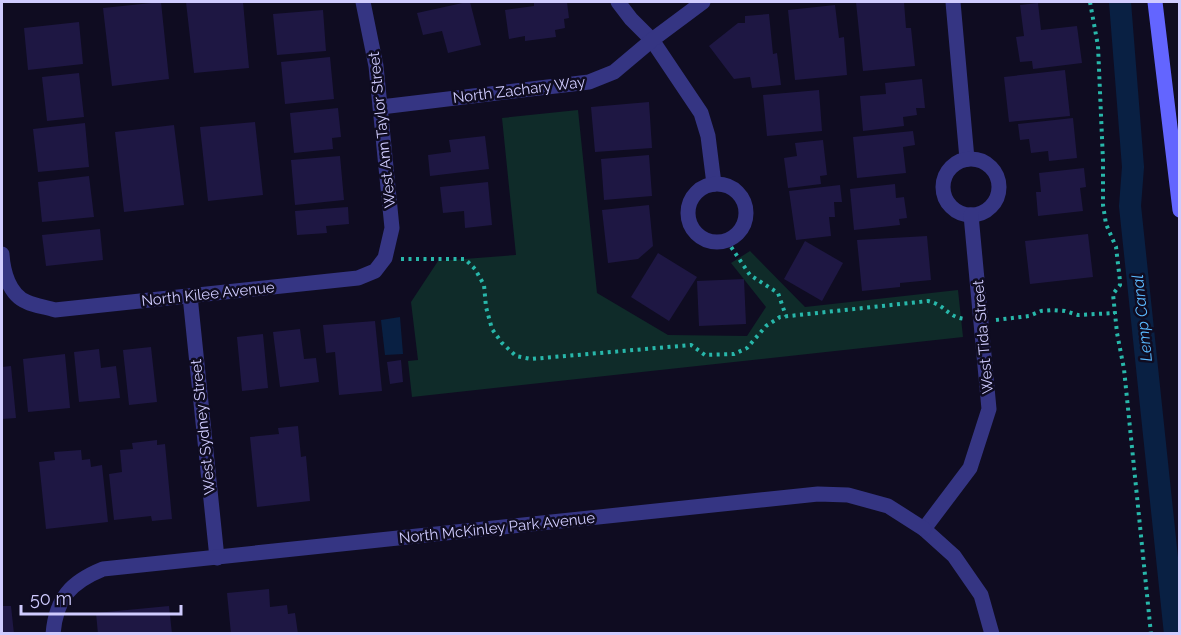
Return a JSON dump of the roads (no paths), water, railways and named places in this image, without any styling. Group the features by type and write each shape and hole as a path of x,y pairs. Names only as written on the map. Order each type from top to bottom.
{"main road":[{"path":"1155,2 1179,210"}],"street":[{"name":"West Ann Taylor Street","path":"363,2 371,37 381,107 392,228 385,258"},
{"path":"618,2 652,40 701,113 708,136 714,184"},
{"name":"North Zachary Way","path":"381,107 589,82 614,72 703,2"},
{"path":"953,2 966,159"},
{"path":"966,159 984,162 997,175 999,184 995,202 989,209 981,214 971,215 962,214 947,203 942,185 950,168 966,159"},
{"path":"714,184 723,184 732,188 744,202 746,211 741,229 727,241 717,243 707,241 692,229 687,210 696,192 714,184"},
{"name":"West Tida Street","path":"924,529 970,468 989,409 971,215"},
{"name":"North Kilee Avenue","path":"2,254 3,269 12,289 24,302 55,310 358,278 375,271 385,258"},
{"name":"West Sydney Street","path":"190,296 217,558"},
{"name":"North McKinley Park Avenue","path":"53,633 60,603 68,590 84,577 103,569 818,494 848,495 888,506 924,529"},
{"path":"924,529 954,556 981,595 993,633"}],"water":[{"path":"400,317 403,354 385,355 381,320"}],"waterway":[{"name":"Lemp Canal","path":"1120,2 1133,167 1130,206 1175,634"}]}
